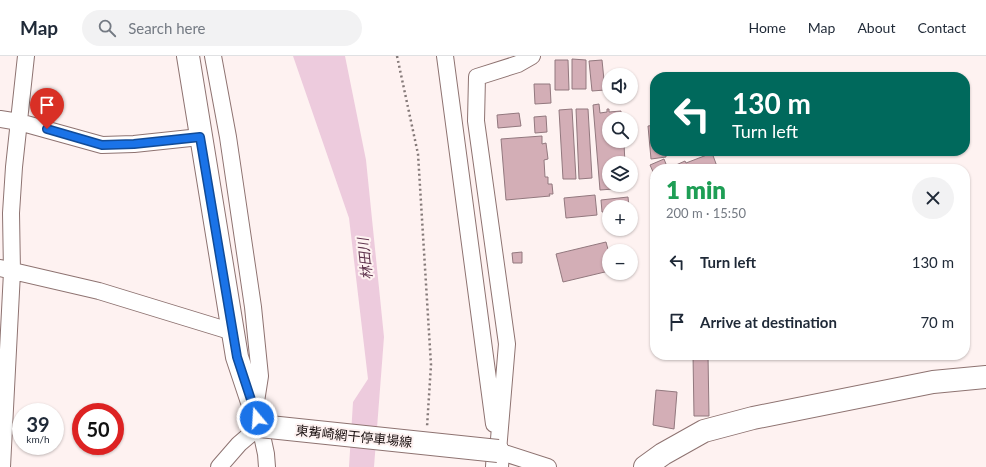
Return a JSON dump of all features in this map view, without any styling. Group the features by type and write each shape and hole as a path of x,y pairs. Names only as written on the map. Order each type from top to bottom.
{"main road":[{"path":"188,56 237,357 257,418"},
{"path":"645,467 663,454 704,431 753,418 933,382 986,377"},
{"name":"東觜崎網干停車場線","path":"257,418 498,459"}],"street":[{"path":"2,467 6,270 26,56"},
{"path":"213,56 228,137 253,307 260,376 257,418 266,454 267,467"},
{"path":"445,56 498,459"},
{"path":"498,459 507,344 476,121 477,77 518,64 532,56"},
{"path":"0,119 19,122 102,145 134,144 200,137"},
{"path":"6,270 99,291 233,332"},
{"path":"219,467 240,444 257,418"},
{"path":"498,459 548,467"}],"path":[{"path":"397,56 418,154 431,365 427,428"}],"water":[{"name":"林田川","path":"293,56 345,56 366,160 384,337 374,467 349,467 353,402 368,379 349,218"}],"building":[{"path":"572,59 586,60 586,89 572,89"},
{"path":"555,60 568,60 569,90 555,90"},
{"path":"602,60 602,90 592,91 589,61"},
{"path":"534,84 550,84 551,103 535,104"},
{"path":"599,104 600,113 602,113 602,148 624,148 625,156 602,156 602,190 600,190 593,105"},
{"path":"572,109 576,179 563,179 559,110"},
{"path":"576,109 588,109 592,178 579,179"},
{"path":"519,113 521,126 498,128 497,115"},
{"path":"546,116 547,132 535,133 534,117"},
{"path":"648,126 650,126 650,148"},
{"path":"542,136 542,144 546,143 548,159 544,160 545,177 548,177 548,184 552,184 553,194 549,194 550,196 506,200 501,139"},
{"path":"651,156 666,156 666,157 651,159"},
{"path":"704,156 713,156 716,164 678,164 685,161 686,163"},
{"path":"664,159 666,164 652,164"},
{"path":"595,195 597,215 566,218 564,198"},
{"path":"628,197 628,200 602,200 602,212 601,200"},
{"path":"606,242 607,244 602,244 602,273 563,282 556,254"},
{"path":"522,252 522,263 513,263 512,253"},
{"path":"693,360 708,360 709,416 694,416"},
{"path":"656,390 677,392 674,429 653,425"}],"route":[{"path":"47,129 102,145 134,144 200,137 237,357 257,418"}]}
